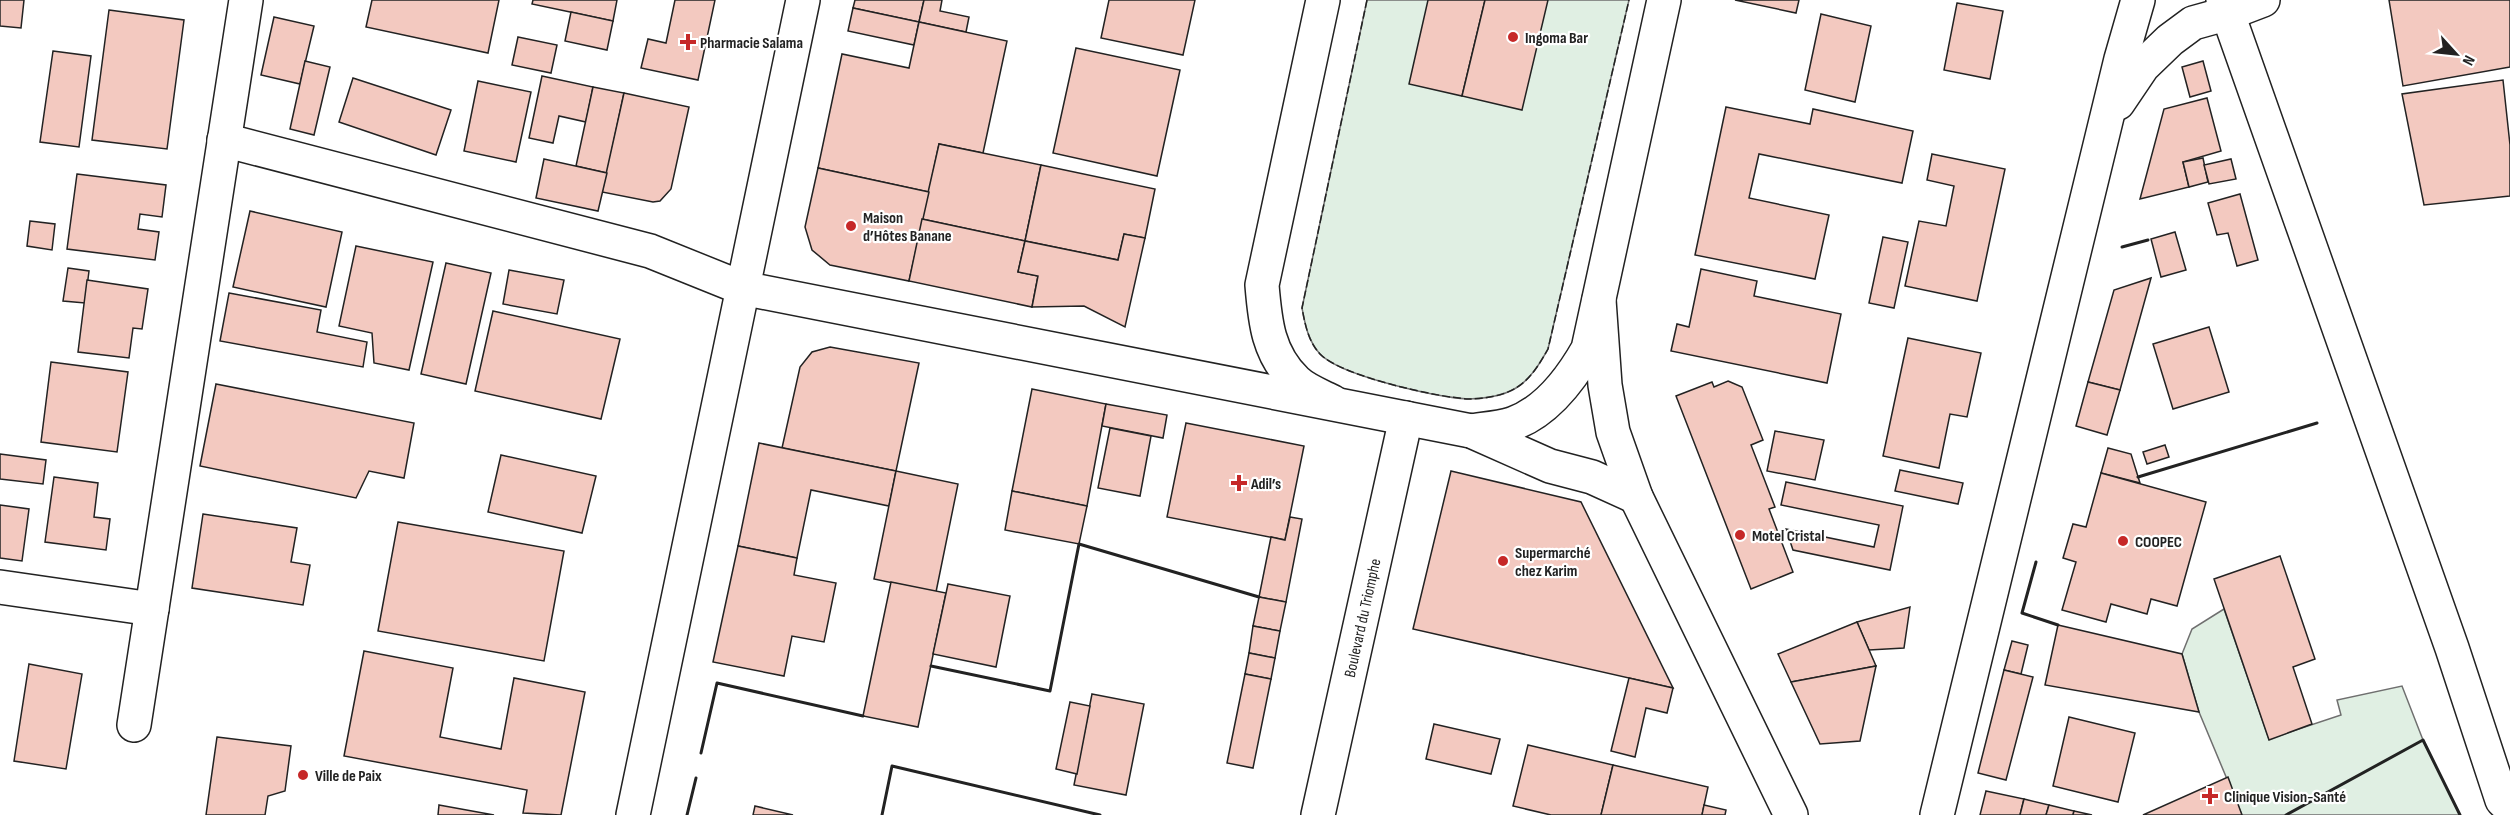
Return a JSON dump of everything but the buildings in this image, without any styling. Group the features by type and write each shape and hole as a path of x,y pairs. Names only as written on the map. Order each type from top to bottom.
{"street":[{"path":"134,725 246,0"},
{"path":"633,815 804,0"},
{"path":"1323,0 1262,285 1265,323 1274,352 1297,382 1337,404"},
{"path":"1470,431 1513,424 1539,409 1570,380 1588,349 1664,0"},
{"path":"1937,815 2138,0"},
{"path":"2100,156 2118,104 2143,66 2170,40 2193,23 2226,7 2262,0"},
{"path":"2226,7 2507,808"},
{"path":"225,140 650,251 742,288 1470,431 1550,466 1592,477 1636,497"},
{"path":"1599,300 1605,385 1613,432 1636,497 1791,815"},
{"name":"Boulevard du Triomphe","path":"1318,815 1406,418"},
{"path":"0,587 152,609"}],"green space":[{"path":"1367,0 1629,0 1548,349 1531,375 1516,388 1505,393 1493,397 1468,399 1390,384 1347,370 1331,362 1320,354 1308,332 1302,308"},
{"path":"2224,609 2269,739 2341,715 2337,700 2402,686 2423,740 2460,815 2242,815 2199,712 2182,654 2192,629"}],"fence":[{"path":"1367,0 1302,308 1306,326 1320,354 1347,370 1413,390 1468,399 1493,396 1516,388 1531,375 1548,349 1629,0"}],"wall":[{"path":"2122,247 2148,240"},
{"path":"2138,477 2317,423"},
{"path":"931,666 1050,691 1079,544 1259,597"},
{"path":"2036,562 2022,613 2058,625"},
{"path":"701,753 717,683 863,716"},
{"path":"2286,815 2423,740 2460,815"},
{"path":"882,815 892,766 1100,815"},
{"path":"687,815 696,778"}],"place":[{"name":"Ingoma Bar","path":"1513,37"},
{"name":"Pharmacie Salama","path":"688,42"},
{"name":"Maison d’Hôtes Banane","path":"851,226"},
{"name":"Adil’s","path":"1239,483"},
{"name":"Motel Cristal","path":"1740,535"},
{"name":"COOPEC","path":"2123,541"},
{"name":"Supermarché chez Karim","path":"1503,561"},
{"name":"Ville de Paix","path":"303,775"},
{"name":"Clinique Vision-Santé","path":"2210,796"}]}
